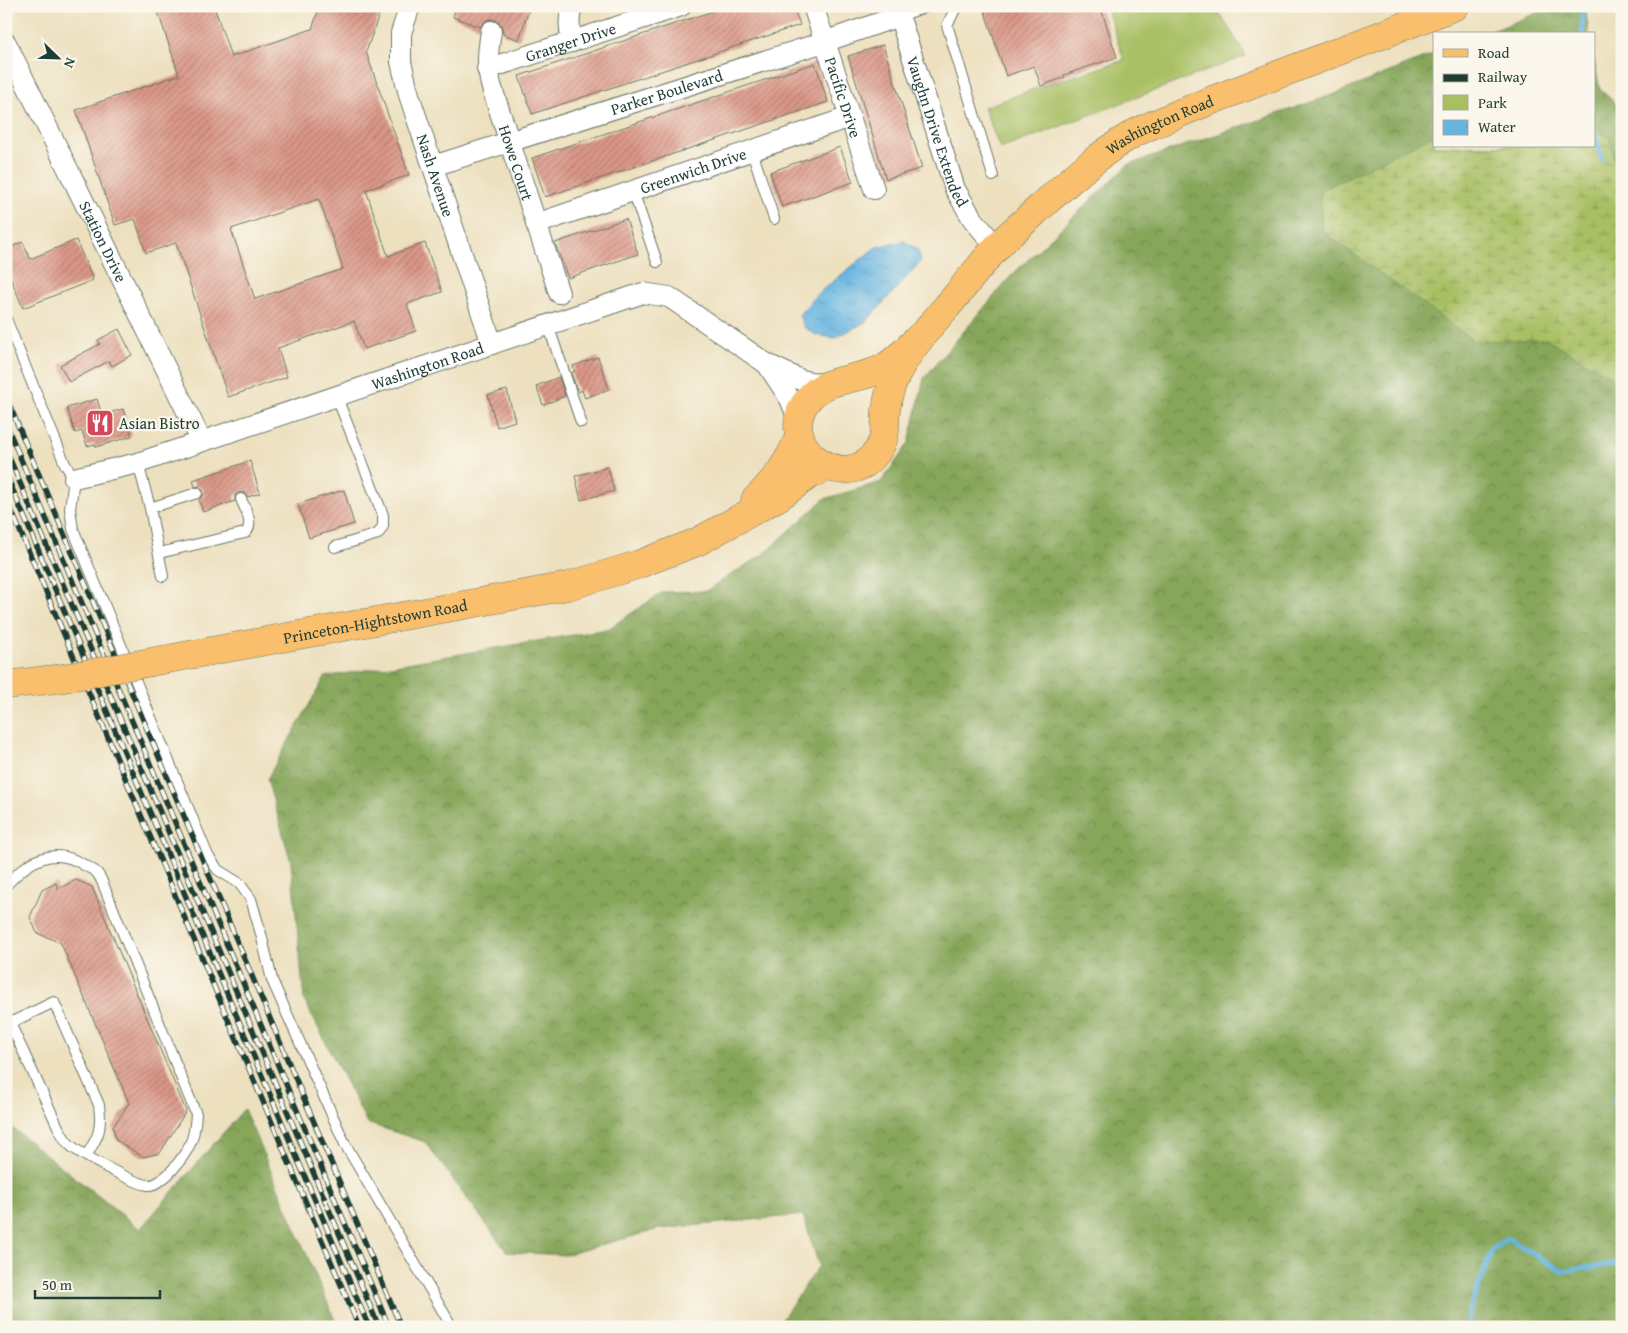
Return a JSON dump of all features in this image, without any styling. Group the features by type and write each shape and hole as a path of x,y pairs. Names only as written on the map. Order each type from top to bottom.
{"main road":[{"name":"Washington Road","path":"828,467 839,470 853,468 866,463 876,454 884,442 885,414 889,391 903,363 925,332 997,248 1079,172 1134,133 1191,108 1455,6"},
{"name":"Washington Road","path":"799,428 802,410 808,399 816,391 833,383 864,377 886,366 925,332"},
{"path":"833,383 855,383 868,390 879,400 885,414"},
{"path":"799,428 805,448 820,464 828,467"},
{"name":"Princeton-Hightstown Road","path":"733,522 768,487 790,459 799,428"},
{"name":"Princeton-Hightstown Road","path":"6,685 64,678 568,586 637,565 698,542 780,496 809,475 828,467"}],"street":[{"name":"Nash Avenue","path":"410,6 401,33 400,62 409,95 492,344"},
{"path":"572,6 569,29 572,42"},
{"name":"Granger Drive","path":"487,70 681,6"},
{"name":"Pacific Drive","path":"813,6 874,189"},
{"name":"Parker Boulevard","path":"433,166 824,42 898,11"},
{"name":"Vaughn Drive Extended","path":"898,11 955,189 972,218 997,248"},
{"name":"Howe Court","path":"491,30 487,70 559,293"},
{"name":"Station Drive","path":"6,43 201,440"},
{"name":"Greenwich Drive","path":"536,224 850,117"},
{"name":"Washington Road","path":"74,478 138,463 201,440 643,293 669,297 767,364 802,380 833,383"},
{"name":"Washington Road","path":"767,364 790,398 799,428"}],"lane":[{"path":"898,11 929,6"},
{"path":"957,6 947,25 993,176"},
{"path":"752,151 774,219"},
{"path":"633,191 657,262"},
{"path":"6,319 65,464 74,478 70,509 73,529 208,856 218,870 239,883 251,899 262,934 272,980 345,1144 452,1327"},
{"path":"548,325 581,422"},
{"path":"335,547 378,534 383,526 383,515 336,395"},
{"path":"138,463 150,508 163,576"},
{"path":"150,508 197,493"},
{"path":"158,553 248,532 250,525 241,499"},
{"path":"6,885 20,870 45,856 64,856 80,862 97,873 196,1114 194,1132 190,1144 163,1180 148,1185 86,1156 69,1144 59,1129 10,1022 54,1002 99,1105 100,1131 86,1156"}],"green space":[{"path":"1106,6 1215,6 1246,56 1000,149 984,107 1124,60"},
{"path":"1554,6 1585,6 1589,32 1490,32"},
{"path":"1433,54 1433,148 1596,148 1596,70 1600,89 1622,110 1622,1327 776,1327 819,1266 803,1215 659,1229 565,1255 507,1252 425,1142 367,1123 304,1000 291,862 267,779 325,677 608,629 663,592 706,591 765,553 824,499 881,482 909,443 924,378 1012,275 1128,165 1335,94"},
{"path":"1596,129 1610,139 1622,196 1622,383 1547,339 1474,341 1322,231 1320,191 1433,135 1433,148 1596,148"},
{"path":"244,1109 338,1327 6,1327 6,1123 140,1229"}],"water":[{"path":"904,241 918,250 921,261 867,321 835,338 816,335 804,327 799,315 815,296 876,247"}],"building":[{"path":"156,6 214,6 231,57 312,29 320,6 382,6 366,52 409,175 366,190 388,256 425,243 442,292 407,304 416,331 364,349 354,321 278,348 287,377 228,397 176,243 146,253 135,219 115,225 76,110 179,75","holes":["319,199 343,269 255,299 231,229"]},
{"path":"456,6 530,6 519,40 503,34 502,26 493,19 486,20 480,27 453,17"},
{"path":"728,6 793,6 800,25 532,114 519,76"},
{"path":"983,6 1100,6 1117,57 1064,75 1065,77 1041,86 1034,66 1006,76"},
{"path":"883,45 922,168 886,179 848,56"},
{"path":"815,63 828,102 545,197 532,158"},
{"path":"840,147 853,182 782,207 770,172"},
{"path":"626,219 638,254 568,278 555,243"},
{"path":"76,240 93,280 23,308 6,267 6,249 23,242 30,259"},
{"path":"119,329 132,355 112,366 109,361 69,382 60,365 100,344 98,340"},
{"path":"598,357 609,389 585,398 582,390 578,392 571,373 575,371 573,366"},
{"path":"559,377 565,396 543,405 536,386"},
{"path":"507,390 515,421 497,427 488,395"},
{"name":"Asian Bistro","path":"97,399 102,415 123,409 132,436 96,447 95,444 87,446 82,431 75,433 67,408"},
{"path":"250,461 260,493 248,497 245,493 239,493 235,495 235,501 203,512 199,500 204,495 203,490 199,486 195,487 193,480"},
{"path":"608,467 614,491 581,500 575,476"},
{"path":"344,490 354,524 309,538 298,504"},
{"path":"76,880 92,887 186,1111 160,1153 143,1157 116,1140 113,1127 129,1103 61,943 37,933 30,917 42,890 56,883 58,889"}],"waterway":[{"path":"1582,32 1583,6"},
{"path":"1596,136 1602,159"},
{"path":"1622,1085 1614,1102 1622,1115"},
{"path":"1468,1327 1469,1312 1492,1250 1507,1238 1562,1271 1622,1263"}],"railway":[{"path":"6,397 401,1327"},
{"path":"6,424 389,1327"},
{"path":"6,450 379,1327"},
{"path":"6,474 369,1327"},
{"path":"6,498 359,1327"}],"place":[{"name":"Asian Bistro","path":"100,423"}]}
